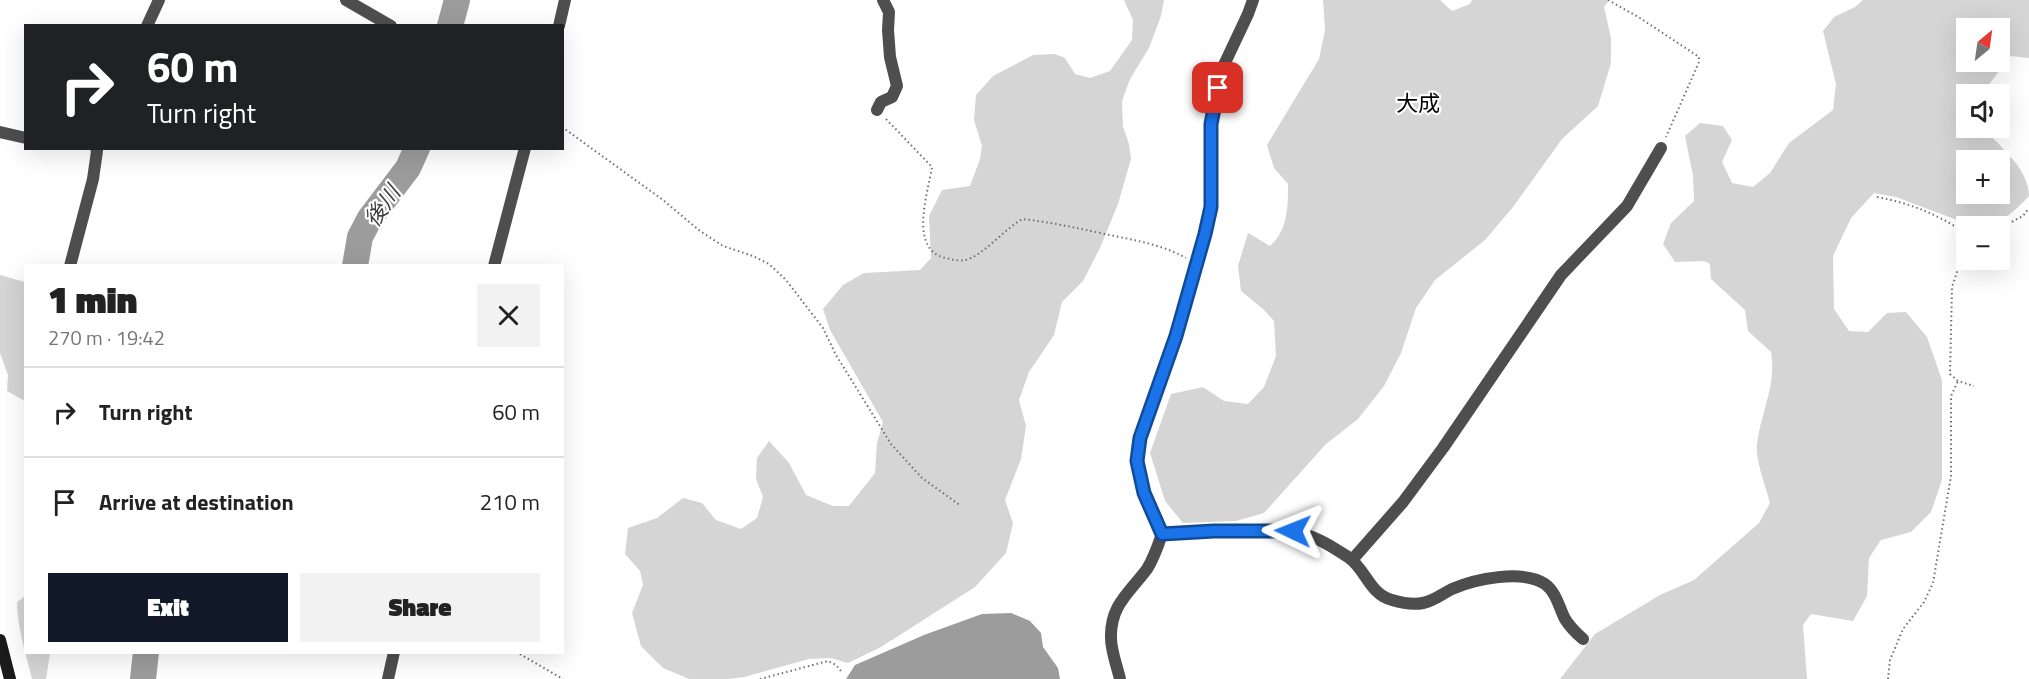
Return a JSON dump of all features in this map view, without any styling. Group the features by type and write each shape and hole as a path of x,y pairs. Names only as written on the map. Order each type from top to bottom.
{"street":[{"path":"148,24 159,0"},
{"path":"346,0 388,24"},
{"path":"559,24 565,0"},
{"path":"877,110 881,102 892,97 897,87 890,57 889,12 883,0"},
{"path":"1120,679 1111,638 1113,620 1129,587 1148,567 1162,534 1144,493 1137,461 1140,438 1176,336 1205,234 1211,207 1211,124 1223,67 1253,0"},
{"path":"0,132 24,138"},
{"path":"1352,560 1403,502 1443,448 1561,275 1627,206 1661,147"},
{"path":"71,264 93,179 97,150"},
{"path":"495,264 524,150"},
{"path":"1162,534 1214,531 1293,531 1306,534 1352,560 1379,594 1389,600 1410,604 1430,602 1451,590 1487,578 1514,577 1536,580 1545,584 1552,591 1572,629 1583,639"},
{"path":"0,640 9,679"},
{"path":"388,679 394,654"}],"path":[{"path":"1608,0 1699,57 1699,62 1661,147"},
{"path":"877,110 932,167 923,220 923,236 927,246 941,257 957,261 969,259 1022,219 1048,222 1171,249 1196,264"},
{"path":"564,128 663,200 700,231 723,246 753,255 768,264 786,280 822,328 891,444 922,478 961,506"},
{"path":"1877,197 1899,201 1931,212 1956,227"},
{"path":"2010,223 2023,216 2029,208"},
{"path":"1958,270 1952,287 1950,374 1958,381 1974,386"},
{"path":"1888,679 1890,660 1903,629 1924,602 1933,583 1951,476 1951,396 1958,381"},
{"path":"519,654 563,679"},
{"path":"760,679 828,661 841,671"}],"shaded area":[{"path":"1124,0 1164,0 1161,16 1149,48 1130,79 1122,101 1123,127 1131,159 1118,204 1100,248 1083,281 1062,302 1054,335 1029,372 1019,400 1026,426 1021,459 1005,500 1013,523 1006,553 975,587 881,647 848,663 831,658 809,659 744,677 728,679 689,679 663,668 641,646 632,613 643,585 640,571 625,554 628,528 657,518 683,498 702,503 716,520 741,529 757,518 763,497 756,479 757,458 769,441 789,463 806,495 833,506 849,506 875,473 877,443 883,422 830,330 823,309 843,285 864,273 920,270 931,258 929,216 942,190 970,186 980,159 982,146 974,120 976,95 993,76 1033,55 1055,54 1065,58 1075,74 1090,78 1110,71 1132,40 1133,20"},
{"path":"1323,0 1440,0 1452,11 1470,4 1472,0 1609,0 1604,7 1611,38 1611,63 1598,106 1562,139 1513,207 1485,240 1435,280 1416,308 1401,353 1384,386 1358,419 1326,444 1264,513 1236,521 1183,523 1165,501 1150,453 1171,394 1203,387 1224,401 1248,404 1264,387 1276,356 1274,321 1241,291 1238,266 1248,233 1270,246 1284,225 1288,184 1274,168 1267,145 1319,59 1325,30"},
{"path":"1863,0 2029,0 2029,58 2010,57 2010,18 1956,18 1956,72 1998,72 1989,84 1956,84 1956,138 1993,138 2004,150 1956,150 1956,204 2010,204 2010,156 2025,178 2029,196 2007,216 1956,216 1956,220 1896,197 1874,193 1851,218 1833,256 1834,309 1849,331 1868,332 1887,313 1906,312 1927,337 1942,380 1942,480 1931,512 1911,532 1881,540 1869,558 1867,596 1853,621 1811,614 1803,625 1807,679 1560,679 1595,634 1660,595 1694,580 1759,523 1770,503 1759,465 1757,444 1772,375 1771,352 1748,331 1745,310 1711,279 1710,264 1704,261 1675,262 1663,244 1671,223 1694,201 1693,176 1685,136 1700,123 1723,126 1732,140 1722,162 1732,183 1753,187 1770,173 1789,143 1833,110 1836,84 1823,31 1834,17 1855,7"},
{"path":"0,275 24,282 24,400 7,391 8,375 0,353"},
{"path":"24,597 24,646 18,621 17,602"},
{"path":"1011,613 1030,621 1041,633 1043,647 1058,668 1060,679 846,679 855,665 924,635 982,614"},
{"path":"26,654 50,654 46,679 32,679"}],"waterway":[{"name":"後川","path":"451,24 457,0"},
{"name":"後川","path":"355,264 360,237 370,218 408,168 416,150"},
{"name":"後川","path":"143,679 146,654"}],"district":[{"name":"大成","path":"1418,103"}],"route":[{"path":"1218,88 1211,124 1211,207 1176,336 1140,438 1137,461 1144,493 1162,534 1214,531 1293,531"}]}
